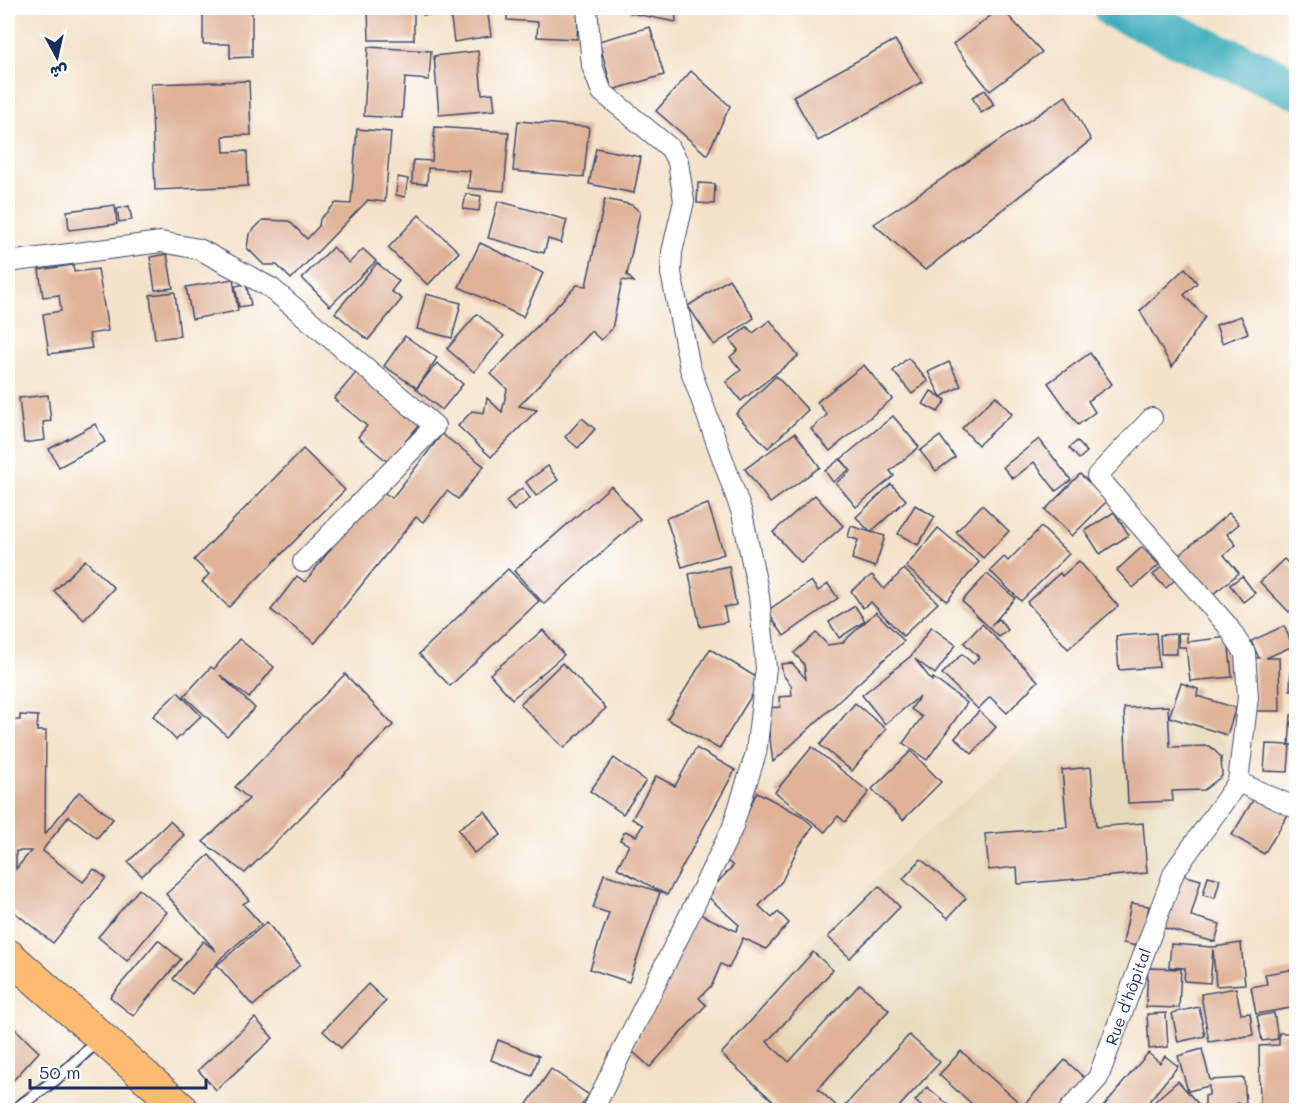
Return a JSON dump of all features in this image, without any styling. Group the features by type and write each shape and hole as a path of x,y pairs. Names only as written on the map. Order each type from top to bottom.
{"main road":[{"path":"8,955 183,1110"}],"street":[{"path":"587,8 592,66 602,92 670,148 678,162 684,201 672,252 671,273 690,368 742,513 759,596 766,668 756,753 732,829 593,1110"},
{"path":"8,262 161,242 199,249 271,288 435,426 303,562"},
{"path":"1152,417 1097,476 1227,625 1245,653 1248,697 1238,782 1296,808"},
{"name":"Rue d'hôpital","path":"1069,1110 1098,1078 1174,872 1238,782"}],"lane":[{"path":"14,1110 55,1080 102,1037"}],"shaded area":[{"path":"1114,663 1166,694 1246,758 1185,864 1073,1110 971,1110 938,1079 908,1110 777,1110 717,1051 832,920 909,848 1040,734"}],"building":[{"path":"368,8 414,8 414,40 369,40"},
{"path":"423,8 434,8 434,15 423,15"},
{"path":"487,8 491,36 454,42 450,11"},
{"path":"508,8 579,8 577,39 537,37 538,22 507,20"},
{"path":"630,8 675,8 676,22 630,13"},
{"path":"1001,8 1042,52 990,91 953,44"},
{"path":"203,10 252,10 252,57 230,58 230,44 203,44"},
{"path":"650,27 664,75 612,90 599,41"},
{"path":"895,40 922,82 818,141 793,96"},
{"path":"368,47 431,51 429,80 405,78 402,118 364,116"},
{"path":"478,51 482,94 493,93 495,110 439,115 434,56"},
{"path":"691,71 730,106 707,155 656,111"},
{"path":"249,81 251,135 223,136 224,152 247,151 248,186 155,190 151,84"},
{"path":"985,90 994,105 981,113 972,97"},
{"path":"1066,96 1091,140 925,270 874,224"},
{"path":"518,121 589,127 584,177 513,171"},
{"path":"435,127 509,132 504,191 468,188 470,171 428,168 427,184 412,183 413,160 432,161"},
{"path":"357,129 391,132 385,202 368,200 291,279 277,265 264,265 247,248 249,234 263,220 289,221 307,239 319,226 320,219 336,203 351,204"},
{"path":"596,148 641,157 634,193 589,184"},
{"path":"398,177 408,179 405,197 396,195"},
{"path":"698,183 715,184 714,204 697,203"},
{"path":"466,194 481,196 479,211 463,209"},
{"path":"605,199 632,205 640,212 627,275 634,282 622,280 612,329 601,340 591,331 519,406 537,410 491,457 458,426 472,411 484,413 487,398 502,412 507,389 491,374 577,285 586,286"},
{"path":"498,201 567,220 561,243 548,239 544,253 488,238"},
{"path":"115,205 117,224 69,230 67,211"},
{"path":"129,206 132,220 119,222 117,209"},
{"path":"419,215 459,252 428,285 388,248"},
{"path":"480,243 543,273 523,317 459,287"},
{"path":"333,247 349,263 363,249 376,261 330,306 302,278"},
{"path":"167,254 173,288 155,290 150,257"},
{"path":"377,263 399,281 391,291 402,299 368,340 335,313"},
{"path":"73,265 74,272 98,269 108,331 89,334 92,348 49,354 43,314 61,311 59,295 43,297 39,270"},
{"path":"1185,268 1197,283 1184,295 1205,317 1172,367 1140,311"},
{"path":"233,279 238,311 192,319 186,287"},
{"path":"729,279 754,318 714,345 688,306"},
{"path":"246,284 251,305 239,307 235,286"},
{"path":"175,292 180,336 155,339 150,295"},
{"path":"426,294 461,303 452,338 417,329"},
{"path":"477,314 504,336 474,372 447,349"},
{"path":"1241,316 1248,333 1222,343 1216,325"},
{"path":"770,320 798,356 741,401 726,382 741,370 730,357 738,350 730,340 747,327 753,333"},
{"path":"405,336 437,358 417,388 384,366"},
{"path":"1090,353 1112,384 1088,401 1095,412 1078,425 1048,383"},
{"path":"908,358 928,381 912,394 893,371"},
{"path":"949,362 961,386 941,397 928,372"},
{"path":"437,363 463,384 442,410 416,389"},
{"path":"864,365 892,399 830,451 811,429 827,415 817,402"},
{"path":"361,367 424,419 388,462 358,437 367,426 334,399"},
{"path":"776,376 808,410 768,448 736,414"},
{"path":"931,391 946,400 938,412 923,404"},
{"path":"48,395 51,421 43,422 45,440 24,443 19,398"},
{"path":"996,396 1012,414 978,445 962,428"},
{"path":"893,416 919,447 890,471 894,476 856,507 836,483 851,471 841,459"},
{"path":"582,418 595,429 578,448 565,437"},
{"path":"95,424 105,442 59,467 49,449"},
{"path":"795,433 820,467 770,503 745,469"},
{"path":"442,434 484,466 458,499 447,491 423,522 416,517 315,643 271,610 297,576 305,582 378,488 392,498"},
{"path":"940,436 955,457 936,471 920,451"},
{"path":"1039,439 1071,480 1056,491 1034,462 1013,479 1003,467"},
{"path":"1077,441 1087,452 1079,459 1069,448"},
{"path":"303,449 345,490 229,607 202,582 209,574 194,560"},
{"path":"840,459 849,470 833,482 825,471"},
{"path":"548,466 558,480 536,496 526,482"},
{"path":"1080,474 1108,500 1072,536 1045,510"},
{"path":"891,484 906,500 871,532 885,536 875,567 852,559 858,540 848,537 851,526 870,532 856,517"},
{"path":"611,486 640,519 544,604 514,571"},
{"path":"522,488 530,498 514,511 506,501"},
{"path":"815,495 843,526 801,563 773,532"},
{"path":"708,504 724,554 682,567 666,518"},
{"path":"915,505 935,517 918,545 898,534"},
{"path":"982,505 1009,531 983,558 956,532"},
{"path":"1114,512 1129,535 1100,554 1085,531"},
{"path":"1229,513 1239,524 1227,534 1236,545 1224,555 1239,573 1212,595 1179,555"},
{"path":"1041,527 1069,554 1021,601 990,571 1004,557 1008,561"},
{"path":"938,528 979,562 947,601 906,567"},
{"path":"1142,547 1159,565 1133,588 1117,570"},
{"path":"1284,559 1296,571 1296,605 1289,612 1260,582"},
{"path":"85,560 114,588 84,620 54,591"},
{"path":"1079,561 1118,606 1068,649 1027,602 1060,573 1062,576"},
{"path":"1165,563 1178,577 1166,588 1153,575"},
{"path":"729,566 736,605 724,607 727,622 700,627 689,574"},
{"path":"508,569 539,601 450,686 419,654"},
{"path":"904,569 938,603 903,636 871,602 863,608 851,591 872,575 884,589"},
{"path":"987,574 1015,598 991,626 999,619 1008,630 999,637 962,601"},
{"path":"1242,576 1255,593 1243,602 1230,585"},
{"path":"811,581 818,591 828,584 838,598 784,636 767,611"},
{"path":"855,606 865,621 839,638 829,622"},
{"path":"876,612 904,641 773,762 766,708 780,707 779,697 792,696 791,685 783,675 781,664 792,663 806,679 804,664 794,653 816,633 828,645 842,643"},
{"path":"982,624 1038,681 1007,713 990,697 978,709 942,674 962,654 973,664 979,657 964,643"},
{"path":"1284,626 1293,646 1266,658 1279,658 1280,711 1256,711 1255,658 1259,658 1251,641"},
{"path":"931,627 956,645 935,674 915,659 932,681 933,678 967,703 927,760 903,743 922,717 911,709 920,696 885,724 862,695 911,656"},
{"path":"543,630 564,655 512,699 490,674"},
{"path":"1156,633 1159,667 1119,670 1116,636"},
{"path":"1178,633 1187,633 1187,642 1228,637 1232,677 1190,681 1186,647 1179,647"},
{"path":"1177,634 1177,654 1161,654 1160,635"},
{"path":"239,639 274,667 249,698 220,675 255,708 227,736 184,696 211,667 214,669"},
{"path":"710,649 761,680 719,749 667,719"},
{"path":"562,663 606,708 564,748 520,704"},
{"path":"1291,666 1296,666 1296,690 1290,690"},
{"path":"345,674 393,725 245,873 203,842 249,799 235,787"},
{"path":"1181,683 1198,689 1197,696 1236,708 1227,735 1169,717"},
{"path":"178,692 201,716 176,740 153,716"},
{"path":"855,703 886,729 852,771 820,745"},
{"path":"1168,706 1170,747 1210,746 1221,757 1222,776 1204,790 1172,791 1173,801 1128,803 1124,708"},
{"path":"979,711 996,727 972,754 955,738"},
{"path":"20,715 38,716 37,731 46,731 45,834 79,792 113,819 97,838 69,816 43,851 83,882 94,869 106,878 53,943 8,907 8,880 12,874 8,874 8,720 20,720","holes":["16,851 31,851 16,869"]},
{"path":"1291,715 1296,715 1296,745 1289,745"},
{"path":"1266,744 1290,745 1288,772 1264,771"},
{"path":"812,747 869,792 845,822 838,816 825,832 775,792"},
{"path":"696,748 735,770 667,895 617,868 629,845 620,840 625,831 636,836 643,825 632,819 656,776 675,786"},
{"path":"911,751 941,782 903,820 872,789"},
{"path":"614,758 646,781 623,814 590,791"},
{"path":"1091,767 1096,827 1143,823 1147,873 1018,884 1017,867 989,870 985,834 1067,827 1062,770"},
{"path":"757,792 802,816 813,826 798,848 782,881 759,906 772,918 778,912 789,923 766,949 743,938 729,968 721,964 712,985 699,998 706,1005 650,1067 632,1051 698,913 736,931 739,925 706,895 733,866 725,859"},
{"path":"1256,795 1288,815 1264,854 1232,835"},
{"path":"485,811 501,835 474,853 458,829"},
{"path":"170,821 184,835 142,876 128,862"},
{"path":"209,855 249,900 243,904 261,924 222,957 192,994 173,979 203,941 216,951 166,894"},
{"path":"921,859 966,898 948,918 903,879"},
{"path":"604,874 660,892 629,982 590,969 609,913 593,908"},
{"path":"1179,874 1201,880 1191,916 1220,924 1215,942 1164,928"},
{"path":"1208,876 1220,879 1215,898 1203,895"},
{"path":"879,886 900,907 850,958 828,937"},
{"path":"139,889 167,912 127,961 98,937"},
{"path":"1131,903 1149,906 1141,947 1123,943"},
{"path":"267,922 300,965 253,1006 217,965"},
{"path":"158,940 181,959 133,1016 110,997"},
{"path":"1241,943 1245,984 1216,986 1213,949 1210,983 1184,981 1185,968 1169,967 1171,944 1213,947"},
{"path":"813,952 833,970 767,1042 789,1062 860,984 889,1010 818,1089 841,1110 783,1110 721,1054"},
{"path":"1148,968 1181,969 1179,1008 1146,1007"},
{"path":"1296,969 1296,1007 1256,1014 1251,987 1267,984 1265,974"},
{"path":"368,984 386,1001 341,1048 323,1031"},
{"path":"1236,988 1241,1014 1250,1013 1253,1035 1209,1042 1201,994"},
{"path":"1199,1007 1205,1036 1178,1042 1172,1013"},
{"path":"1166,1013 1168,1047 1149,1049 1147,1014"},
{"path":"1274,1013 1278,1039 1262,1041 1257,1016"},
{"path":"255,1018 273,1038 216,1090 198,1070"},
{"path":"8,1022 39,1052 8,1086"},
{"path":"1279,1033 1296,1033 1296,1110 1260,1110 1259,1046 1279,1045"},
{"path":"909,1035 940,1062 896,1110 841,1110"},
{"path":"498,1040 539,1056 532,1076 491,1060"},
{"path":"1202,1049 1210,1080 1244,1078 1246,1103 1237,1103 1238,1110 1205,1110 1205,1096 1209,1095 1209,1086 1188,1091 1178,1056"},
{"path":"961,1051 1023,1106 1065,1060 1091,1084 1066,1110 979,1110 939,1075"},
{"path":"1148,1053 1160,1063 1165,1056 1178,1066 1142,1110 1105,1110 1102,1108"},
{"path":"551,1069 589,1095 578,1110 523,1110"},
{"path":"1178,1081 1204,1110 1163,1110 1155,1101"},
{"path":"927,1087 955,1110 926,1110 915,1101"}],"waterway":[{"path":"1114,8 1296,88"}]}
